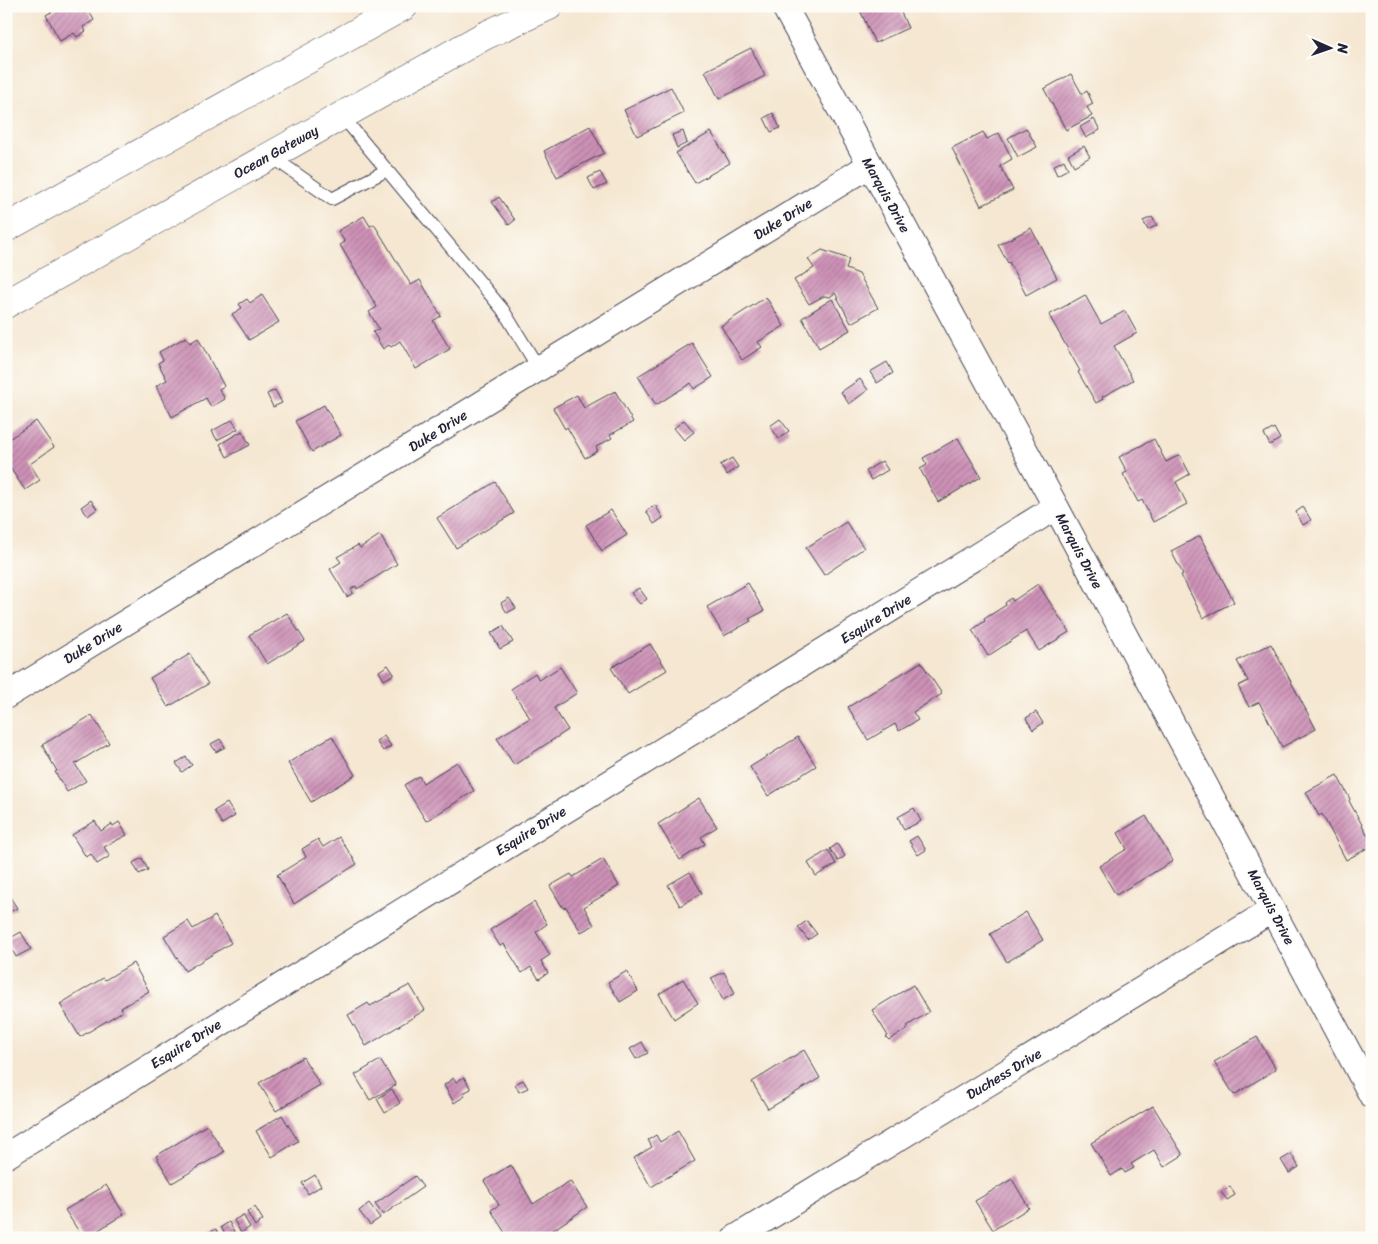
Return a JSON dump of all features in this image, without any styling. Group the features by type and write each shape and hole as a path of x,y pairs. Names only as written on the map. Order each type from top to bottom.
{"main road":[{"path":"6,228 404,6"},
{"name":"Ocean Gateway","path":"6,304 484,36 549,6"}],"street":[{"name":"Marquis Drive","path":"784,6 1056,507 1372,1096"},
{"name":"Duke Drive","path":"6,696 870,165"},
{"name":"Esquire Drive","path":"6,1156 1056,507"},
{"name":"Duchess Drive","path":"735,1238 1272,910"}],"lane":[{"path":"342,116 503,310 539,369"},
{"path":"271,156 332,199 387,170"}],"building":[{"path":"62,6 86,6 94,20 83,27 86,31 77,37 74,33 60,41 46,15"},
{"path":"858,6 898,6 908,28 875,43"},
{"path":"751,48 765,76 719,99 705,71"},
{"path":"1071,74 1082,94 1087,91 1093,104 1087,107 1092,116 1066,130 1044,89"},
{"path":"671,87 684,113 637,136 624,110"},
{"path":"773,113 780,128 771,132 764,118"},
{"path":"1094,119 1100,130 1086,138 1080,127"},
{"path":"590,126 604,153 557,177 544,151"},
{"path":"1026,128 1037,147 1018,157 1008,138"},
{"path":"683,131 687,143 677,148 672,135"},
{"path":"711,132 730,163 695,183 676,153"},
{"path":"983,132 987,139 999,133 1012,159 1000,166 1013,190 981,206 952,148"},
{"path":"1084,146 1090,157 1074,166 1068,155"},
{"path":"1064,160 1068,169 1057,175 1053,166"},
{"path":"600,172 607,184 594,190 588,178"},
{"path":"499,197 515,220 509,225 492,202"},
{"path":"364,216 370,226 374,224 411,285 420,280 441,316 433,321 450,349 416,369 400,341 391,347 389,345 383,349 373,332 379,329 369,312 377,307 340,245 345,242 338,231"},
{"path":"1152,217 1157,225 1148,230 1143,221"},
{"path":"1031,228 1057,278 1026,295 998,245"},
{"path":"822,250 849,259 846,269 859,274 878,308 851,323 835,293 830,297 824,296 809,304 794,280 814,268 808,259"},
{"path":"262,295 279,322 249,340 232,314 242,308 239,304 247,299 250,303"},
{"path":"1085,295 1101,324 1125,311 1137,333 1114,346 1133,380 1102,397 1103,399 1096,403 1049,315"},
{"path":"766,297 784,326 758,342 762,347 742,360 721,326"},
{"path":"832,299 850,330 819,348 802,318"},
{"path":"186,337 190,343 198,338 224,386 219,389 225,399 211,407 206,398 172,417 156,386 167,380 158,363 163,360 159,352"},
{"path":"692,343 713,377 694,389 691,383 656,405 638,376"},
{"path":"887,362 893,373 877,383 870,372"},
{"path":"860,379 868,390 849,404 841,392"},
{"path":"275,390 282,403 273,407 267,394"},
{"path":"615,391 633,422 610,435 612,438 596,447 598,451 585,458 567,427 565,429 553,408 577,395 584,408"},
{"path":"324,405 341,435 312,452 295,421"},
{"path":"780,419 789,431 779,439 770,426"},
{"path":"232,420 238,429 217,440 212,431"},
{"path":"684,420 694,432 684,440 674,428"},
{"path":"36,421 54,447 30,464 40,480 25,490 6,462 6,441"},
{"path":"1274,428 1280,439 1270,445 1264,434"},
{"path":"242,431 250,445 227,457 220,444"},
{"path":"958,438 981,477 938,502 920,469 927,465 923,458"},
{"path":"1154,439 1166,462 1180,455 1190,474 1176,482 1187,504 1153,522 1142,500 1138,502 1123,474 1127,472 1119,457"},
{"path":"732,458 738,467 727,475 720,465"},
{"path":"882,461 888,470 871,480 866,471"},
{"path":"495,482 514,513 456,548 437,518"},
{"path":"91,500 97,509 88,516 81,507"},
{"path":"655,505 663,518 654,524 646,511"},
{"path":"1303,507 1311,520 1303,525 1296,512"},
{"path":"611,510 627,535 602,551 586,525"},
{"path":"846,522 864,548 824,575 806,548"},
{"path":"380,535 397,564 357,589 356,586 351,589 353,593 347,597 330,569 341,562 337,557 358,545 360,548"},
{"path":"1200,536 1234,602 1203,618 1171,551"},
{"path":"748,583 764,611 749,619 751,621 724,636 707,607"},
{"path":"1038,584 1069,632 1039,651 1026,631 988,656 972,630 985,621 984,619 1006,605 1005,603 1011,598 1013,601"},
{"path":"639,588 647,599 640,604 631,593"},
{"path":"509,598 516,608 507,613 501,603"},
{"path":"287,613 305,641 267,664 249,635"},
{"path":"503,626 513,642 500,649 491,633"},
{"path":"650,644 667,670 628,694 611,668"},
{"path":"1271,644 1316,729 1282,747 1259,702 1249,707 1238,686 1248,681 1237,661"},
{"path":"190,654 208,684 168,707 150,678"},
{"path":"921,662 942,694 913,712 918,720 899,731 895,724 868,740 848,707"},
{"path":"388,665 394,674 384,680 379,671"},
{"path":"560,667 577,693 554,708 568,730 514,765 497,738 530,718 511,689 535,673 539,680"},
{"path":"1036,712 1043,723 1033,730 1026,718"},
{"path":"92,715 109,743 75,764 86,781 67,792 42,745"},
{"path":"332,736 355,775 311,802 288,763"},
{"path":"384,736 391,746 383,751 376,741"},
{"path":"798,737 816,766 768,796 750,767"},
{"path":"220,739 225,747 216,752 211,744"},
{"path":"186,757 192,765 182,772 176,763"},
{"path":"457,762 474,791 426,821 404,785 419,776 423,783"},
{"path":"1337,775 1372,843 1372,846 1346,860 1322,814 1319,816 1306,792"},
{"path":"699,798 717,827 701,837 705,844 680,860 658,824"},
{"path":"227,803 235,816 222,824 214,811"},
{"path":"914,808 921,821 904,830 898,817"},
{"path":"1146,816 1173,861 1116,895 1099,866 1127,849 1118,833"},
{"path":"95,821 101,831 119,822 127,835 104,847 110,856 97,864 91,854 86,857 72,835"},
{"path":"917,836 926,850 918,855 909,841"},
{"path":"339,837 357,864 294,904 277,875 306,857 302,849 318,839 323,847"},
{"path":"837,844 845,856 838,861 830,849"},
{"path":"828,850 836,864 816,876 808,863"},
{"path":"142,858 148,870 139,874 133,863"},
{"path":"603,859 619,886 584,907 594,925 581,932 566,907 563,908 550,886 571,874 573,877"},
{"path":"690,872 702,893 680,906 668,885"},
{"path":"6,891 17,908 6,914"},
{"path":"534,902 547,924 536,932 550,955 541,961 548,973 539,979 531,967 522,973 504,944 500,946 490,930"},
{"path":"1026,912 1043,940 1007,962 990,934"},
{"path":"215,916 231,943 185,971 164,936 188,921 193,929"},
{"path":"807,921 817,934 808,940 798,927"},
{"path":"21,932 31,949 16,957 7,940"},
{"path":"133,963 149,991 121,1008 123,1011 80,1037 60,1004 103,978 105,980"},
{"path":"627,971 638,991 620,1002 608,982"},
{"path":"724,972 735,993 723,1000 711,978"},
{"path":"683,979 698,1003 674,1019 659,994"},
{"path":"410,985 425,1010 366,1046 348,1015 368,1003 370,1006"},
{"path":"913,985 929,1012 907,1026 909,1028 889,1040 872,1010"},
{"path":"1257,1037 1276,1069 1234,1095 1214,1062"},
{"path":"642,1042 648,1053 636,1059 630,1049"},
{"path":"804,1050 820,1078 768,1109 752,1082"},
{"path":"303,1057 320,1085 276,1111 259,1083"},
{"path":"380,1060 396,1085 370,1100 355,1075"},
{"path":"464,1077 471,1089 463,1093 465,1096 454,1103 444,1085 454,1078 456,1082"},
{"path":"523,1080 528,1088 519,1092 515,1084"},
{"path":"392,1089 400,1103 385,1113 377,1099"},
{"path":"1153,1106 1183,1155 1164,1167 1154,1150 1131,1164 1134,1168 1125,1173 1122,1169 1111,1176 1091,1143"},
{"path":"282,1115 298,1141 272,1157 256,1131"},
{"path":"207,1125 224,1152 172,1183 156,1156"},
{"path":"678,1131 695,1161 651,1187 634,1158 652,1147 648,1140 656,1135 660,1142"},
{"path":"1291,1154 1299,1167 1289,1173 1281,1160"},
{"path":"511,1165 533,1204 570,1181 587,1207 553,1230 555,1234 548,1238 508,1238 491,1210 499,1205 484,1181"},
{"path":"315,1175 321,1186 308,1194 302,1183"},
{"path":"415,1176 423,1187 383,1215 375,1204"},
{"path":"1012,1179 1029,1208 993,1230 975,1201"},
{"path":"106,1185 124,1214 86,1238 83,1238 65,1210"},
{"path":"1230,1186 1235,1195 1227,1200 1221,1192"},
{"path":"369,1203 380,1218 370,1225 359,1211"},
{"path":"255,1207 263,1220 255,1226 247,1212"},
{"path":"243,1215 250,1227 241,1233 234,1220"},
{"path":"229,1222 236,1235 232,1238 227,1238 221,1227"},
{"path":"216,1229 221,1238 208,1238 206,1234"}]}
